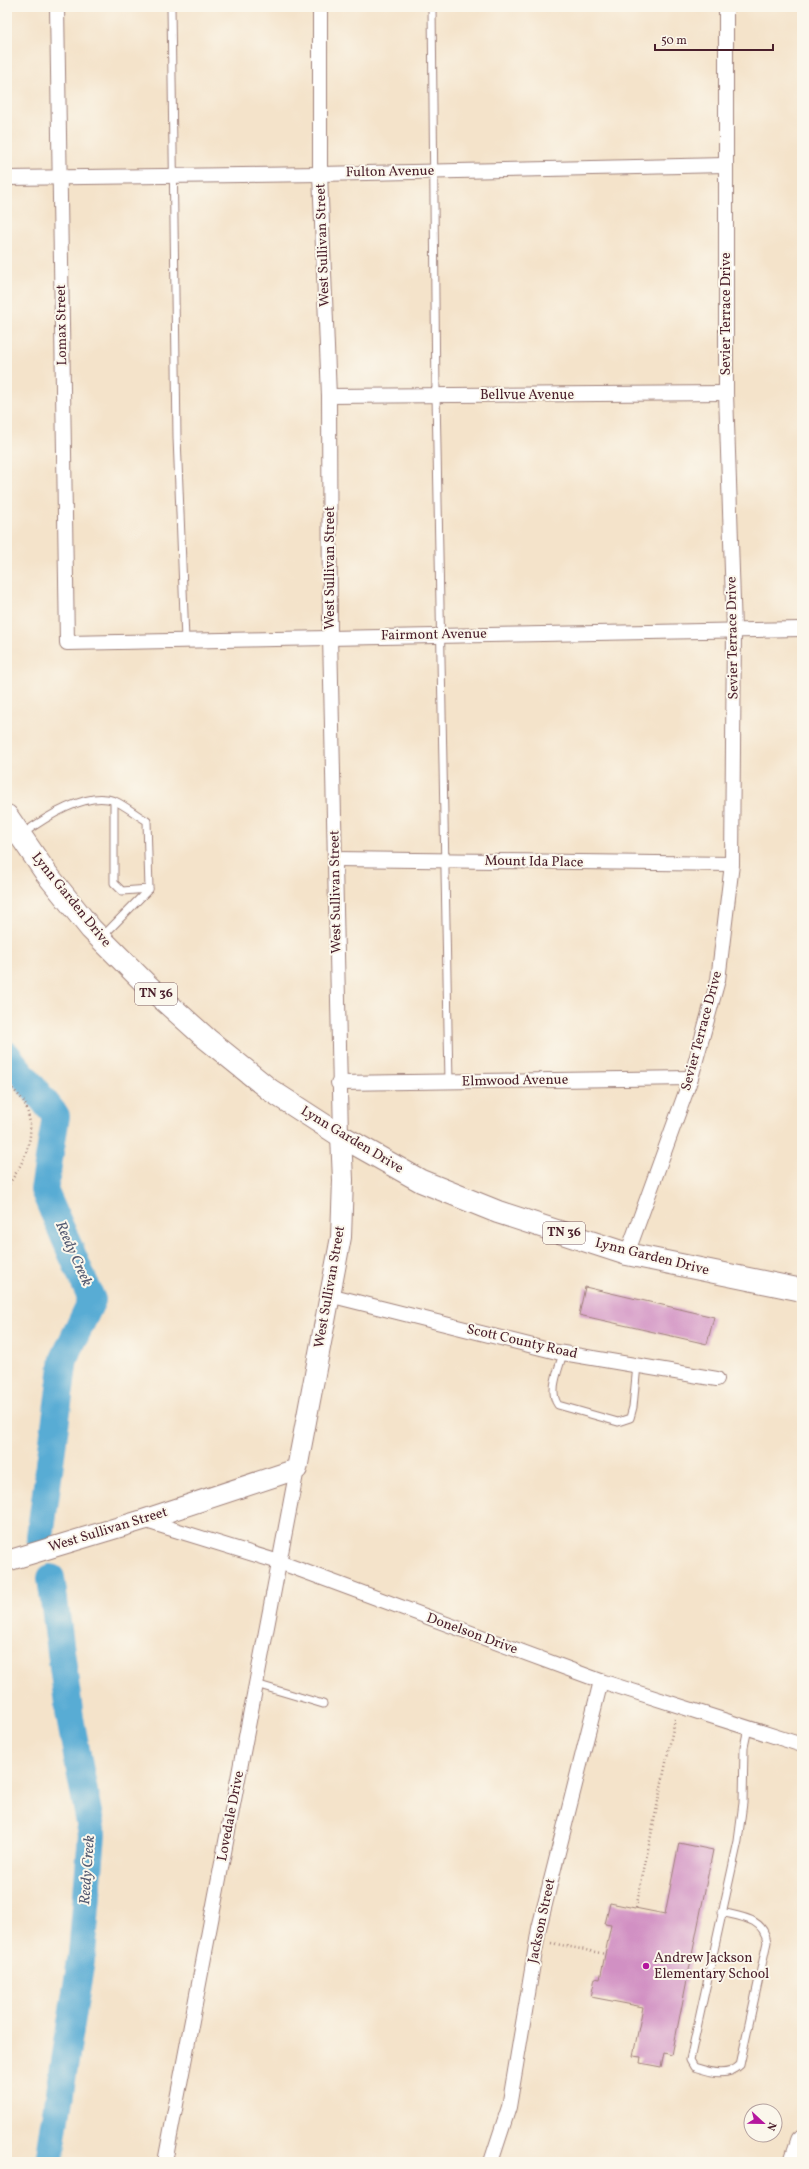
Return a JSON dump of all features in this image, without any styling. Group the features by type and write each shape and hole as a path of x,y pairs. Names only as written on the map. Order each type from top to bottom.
{"main road":[{"name":"Lynn Garden Drive","path":"7,816 46,873 101,938 148,986 208,1040 270,1090 340,1136 421,1181 498,1212 627,1254 802,1290"}],"street":[{"name":"Lomax Street","path":"57,7 67,643"},
{"name":"West Sullivan Street","path":"7,1561 144,1520 297,1469 341,1237 343,1180 338,1083 336,859 330,636 329,396 320,174 320,7"},
{"name":"Sevier Terrace Drive","path":"627,1254 691,1078 718,980 732,864 734,630 726,393 726,7"},
{"name":"Fulton Avenue","path":"7,178 60,176 320,174 726,165"},
{"name":"Bellvue Avenue","path":"329,396 726,393"},
{"name":"Fairmont Avenue","path":"67,643 330,636 802,629"},
{"name":"Mount Ida Place","path":"336,859 732,864"},
{"name":"Elmwood Avenue","path":"338,1083 691,1078"},
{"name":"Scott County Road","path":"329,1295 563,1353 718,1379"},
{"name":"Lovedale Drive","path":"164,2162 297,1469"},
{"name":"Donelson Drive","path":"144,1520 279,1562 601,1682 802,1745"},
{"name":"Jackson Street","path":"491,2162 509,2107 537,1941 601,1682"}],"lane":[{"path":"171,7 177,430 185,640"},
{"path":"432,7 436,395 449,1082"},
{"path":"20,835 46,817 92,798 114,801 147,821 149,889 101,938"},
{"path":"114,801 114,883 122,891 149,889"},
{"path":"563,1353 554,1391 554,1399 558,1405 618,1422 630,1418 633,1407 637,1365"},
{"path":"256,1684 323,1704"},
{"path":"721,1912 755,1921 762,1927 766,1934 767,1942 740,2065 734,2071 724,2074 708,2072 694,2067 690,2060 721,1912 738,1841 743,1803 744,1747 748,1728"}],"path":[{"path":"7,1083 24,1103 31,1140 18,1170 7,1187"},
{"path":"636,1908 676,1719 666,1708 667,1702"},
{"path":"537,1941 605,1954"}],"building":[{"path":"585,1287 714,1317 707,1344 579,1315"},
{"name":"Andrew Jackson Elementary School","path":"679,1843 713,1850 672,2055 664,2053 661,2067 640,2063 641,2057 633,2056 643,2007 591,1997 595,1978 600,1979 611,1925 605,1924 610,1903 665,1914"}],"waterway":[{"name":"Reedy Creek","path":"7,1055 56,1116 44,1190 92,1300 64,1359 40,1537"},
{"name":"Reedy Creek","path":"49,2162 82,1954 92,1834 70,1718 51,1578"}],"place":[{"name":"Andrew Jackson Elementary School","path":"646,1966"}]}
